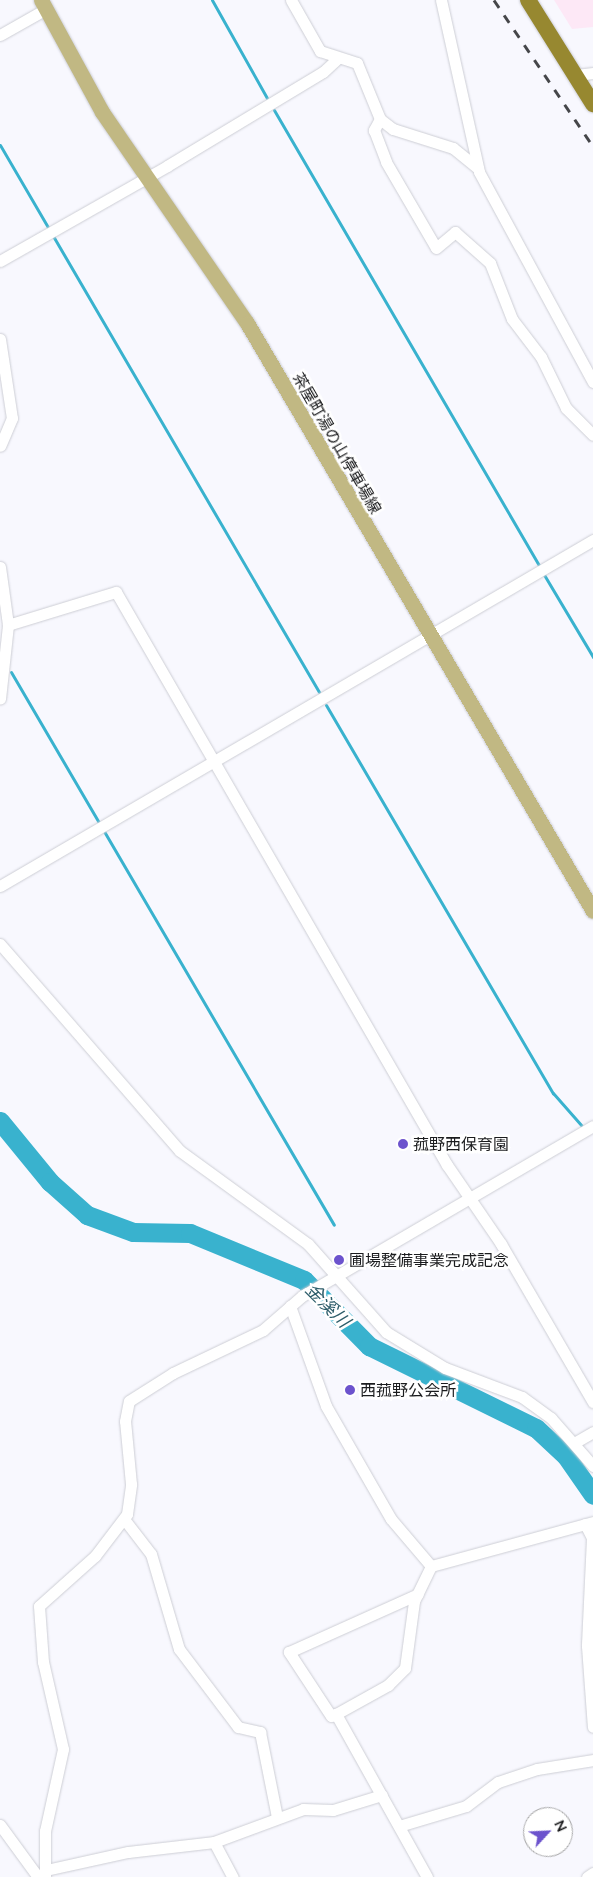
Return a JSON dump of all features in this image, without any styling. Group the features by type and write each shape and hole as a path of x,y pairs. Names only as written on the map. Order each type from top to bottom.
{"highway":[{"path":"528,0 593,104"}],"main road":[{"name":"茶屋町湯の山停車場線","path":"44,4 102,112 247,323 593,911"}],"street":[{"path":"291,0 312,42 338,58 357,63 380,119 393,129 453,148 478,168"},
{"path":"441,0 478,168 593,382"},
{"path":"0,35 44,4"},
{"path":"0,261 147,177 323,72 338,58"},
{"path":"576,75 593,72"},
{"path":"380,119 374,130 386,162 436,248 455,232 490,263 512,319 541,357 566,408 593,435"},
{"path":"0,339 12,418 0,446"},
{"path":"0,886 593,540"},
{"path":"0,567 8,625 0,699"},
{"path":"8,625 116,592 446,1165 472,1198 593,1402"},
{"path":"0,944 174,1145 285,1225 386,1332 445,1368 509,1389 551,1418 593,1466"},
{"path":"43,1875 45,1831 63,1749 43,1662 39,1606 94,1556 124,1519 131,1484 125,1421 129,1401 174,1373 263,1330 291,1305 593,1126"},
{"path":"291,1305 326,1406 391,1519 431,1566"},
{"path":"574,1443 593,1432"},
{"path":"124,1519 151,1554 180,1649 238,1727 260,1732 277,1817"},
{"path":"418,1594 289,1652 331,1716 388,1685 405,1668 418,1594 431,1566 589,1523 592,1538 587,1646 593,1728"},
{"path":"336,1714 427,1877"},
{"path":"399,1826 466,1806 498,1782 536,1769 593,1760"},
{"path":"43,1875 128,1852 214,1842 277,1817 310,1808 352,1807 382,1796"},
{"path":"0,1825 43,1875"},
{"path":"214,1842 233,1877"},
{"path":"587,1877 593,1873"}],"shaded area":[{"path":"554,0 593,0 593,27 572,29"}],"waterway":[{"path":"212,0 267,98"},
{"path":"274,110 540,567"},
{"path":"0,145 319,692"},
{"path":"543,573 593,657"},
{"path":"11,672 334,1225"},
{"path":"326,705 553,1093 581,1125"},
{"name":"金溪川","path":"0,1121 50,1182 87,1215 133,1232 190,1233 304,1280 369,1346 536,1428 566,1456 593,1495"}],"railway":[{"path":"494,0 593,146"}],"place":[{"name":"菰野西保育園","path":"403,1144"},
{"name":"圃場整備事業完成記念","path":"339,1260"},
{"name":"西菰野公会所","path":"350,1390"}]}
